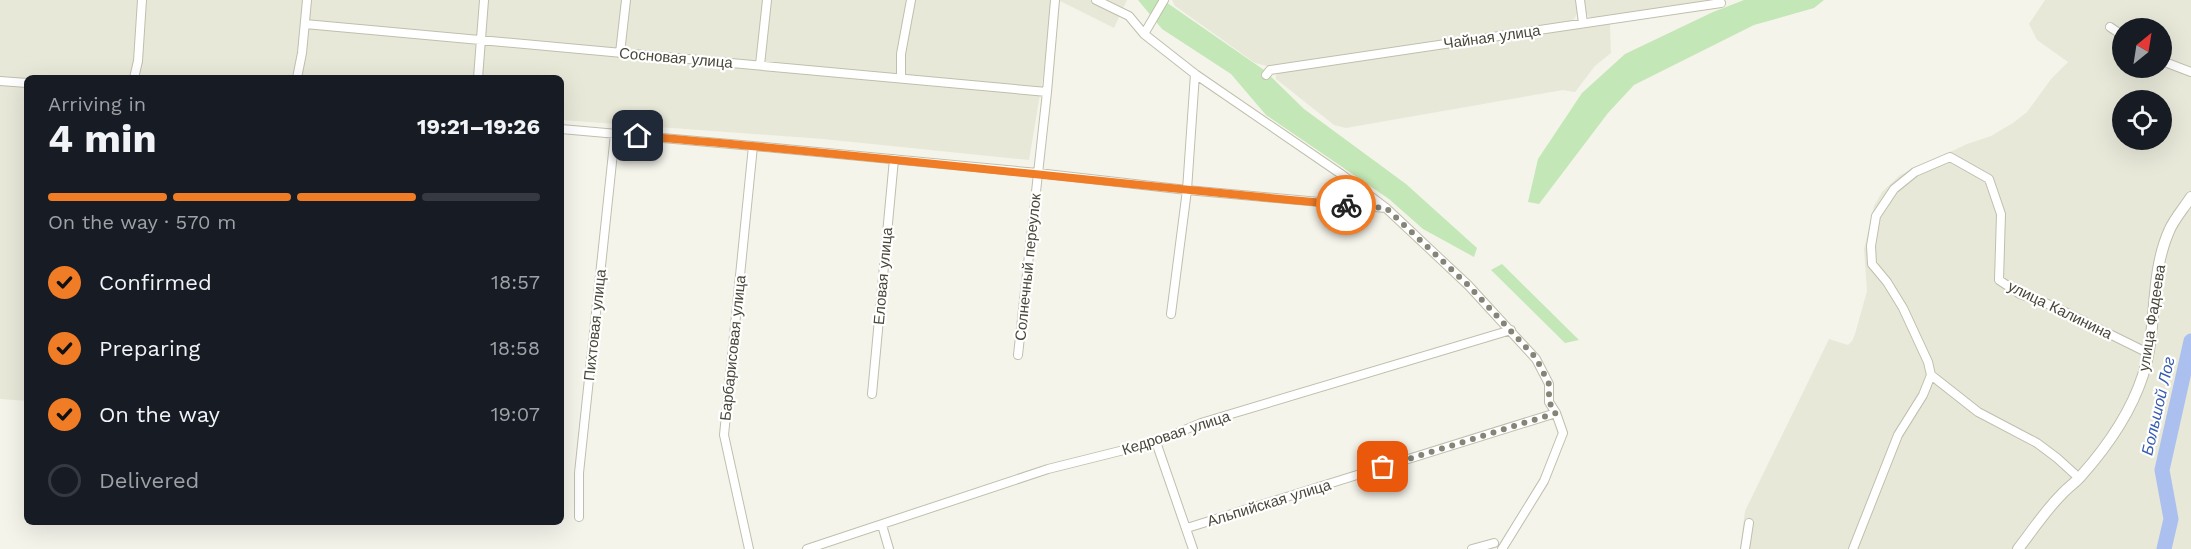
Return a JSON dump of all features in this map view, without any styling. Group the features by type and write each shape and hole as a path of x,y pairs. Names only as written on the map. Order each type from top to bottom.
{"street":[{"path":"135,75 138,61 142,0"},
{"path":"297,75 307,0"},
{"path":"478,75 484,0"},
{"path":"620,53 626,0"},
{"path":"760,65 767,0"},
{"path":"901,78 902,54 911,0"},
{"name":"Солнечный переулок","path":"1018,355 1055,0"},
{"path":"1096,0 1129,16 1144,34 1195,74 1341,174 1386,208 1468,285 1536,358 1549,384 1549,402 1556,413 1563,433 1548,472 1502,549"},
{"path":"1144,34 1164,0"},
{"path":"1580,0 1583,23"},
{"name":"Чайная улица","path":"1266,75 1270,70 1721,3"},
{"name":"Сосновая улица","path":"305,24 1047,92"},
{"path":"2172,65 2191,72"},
{"path":"1171,314 1187,190 1195,74"},
{"path":"0,81 24,83"},
{"path":"564,129 894,159 1187,190 1386,208"},
{"name":"Пихтовая улица","path":"579,517 579,473 615,134"},
{"name":"Барбарисовая улица","path":"749,549 724,435 753,146"},
{"name":"улица Калинина","path":"1931,375 1928,362 1903,308 1887,282 1872,264 1871,246 1876,216 1894,189 1915,172 1950,157 1989,179 2001,214 1999,280 2020,294 2053,306 2148,353"},
{"name":"Еловая улица","path":"872,394 894,159"},
{"name":"улица Фадеева","path":"2018,549 2061,495 2099,454 2121,421 2142,378 2148,353 2158,270 2169,231 2191,197"},
{"name":"Кедровая улица","path":"807,549 1048,470 1156,442 1201,423 1511,330"},
{"path":"1853,549 1898,435 1923,395 1931,375 1978,412 2037,443 2079,478"},
{"name":"Альпийская улица","path":"1187,528 1556,413"},
{"path":"1156,442 1193,549"},
{"path":"1745,549 1749,523"},
{"path":"882,525 889,549"},
{"path":"1472,549 1494,543"}],"shaded area":[{"path":"0,0 1056,0 1029,160 823,139 564,120 564,75 24,75 24,401 0,399"},
{"path":"1058,0 1127,0 1114,28"},
{"path":"1172,0 1575,0 1577,13 1571,21 1267,66 1255,63 1175,6"},
{"path":"1584,0 1709,0 1594,18 1589,17 1586,13"},
{"path":"2045,0 2191,0 2191,549 1740,549 1745,511 1829,339 1848,345 1855,334 1867,291 1864,249 1874,206 1882,192 1900,175 1967,144 1991,136 2027,112 2051,79 2068,62 2037,40 2029,24"},
{"path":"1610,23 1611,53 1595,66 1575,92 1563,90 1346,128 1334,125 1276,79 1279,72"}],"green space":[{"path":"1138,0 1163,0 1264,70 1304,109 1406,184 1477,248 1474,257 1423,229 1389,199 1266,115 1231,74 1162,29"},
{"path":"1744,0 1824,0 1814,8 1754,25 1634,85 1608,113 1539,204 1528,202 1538,159 1582,93 1625,54 1713,12"},
{"path":"1502,264 1579,340 1565,343 1491,270"}],"waterway":[{"name":"Большой Лог","path":"2164,549 2171,519 2162,470 2191,341"}],"way so far":[{"path":"1346,205 1386,208 1468,285 1536,358 1549,384 1549,402 1556,413 1383,467"}],"route":[{"path":"638,136 1038,173 1346,205"}]}
